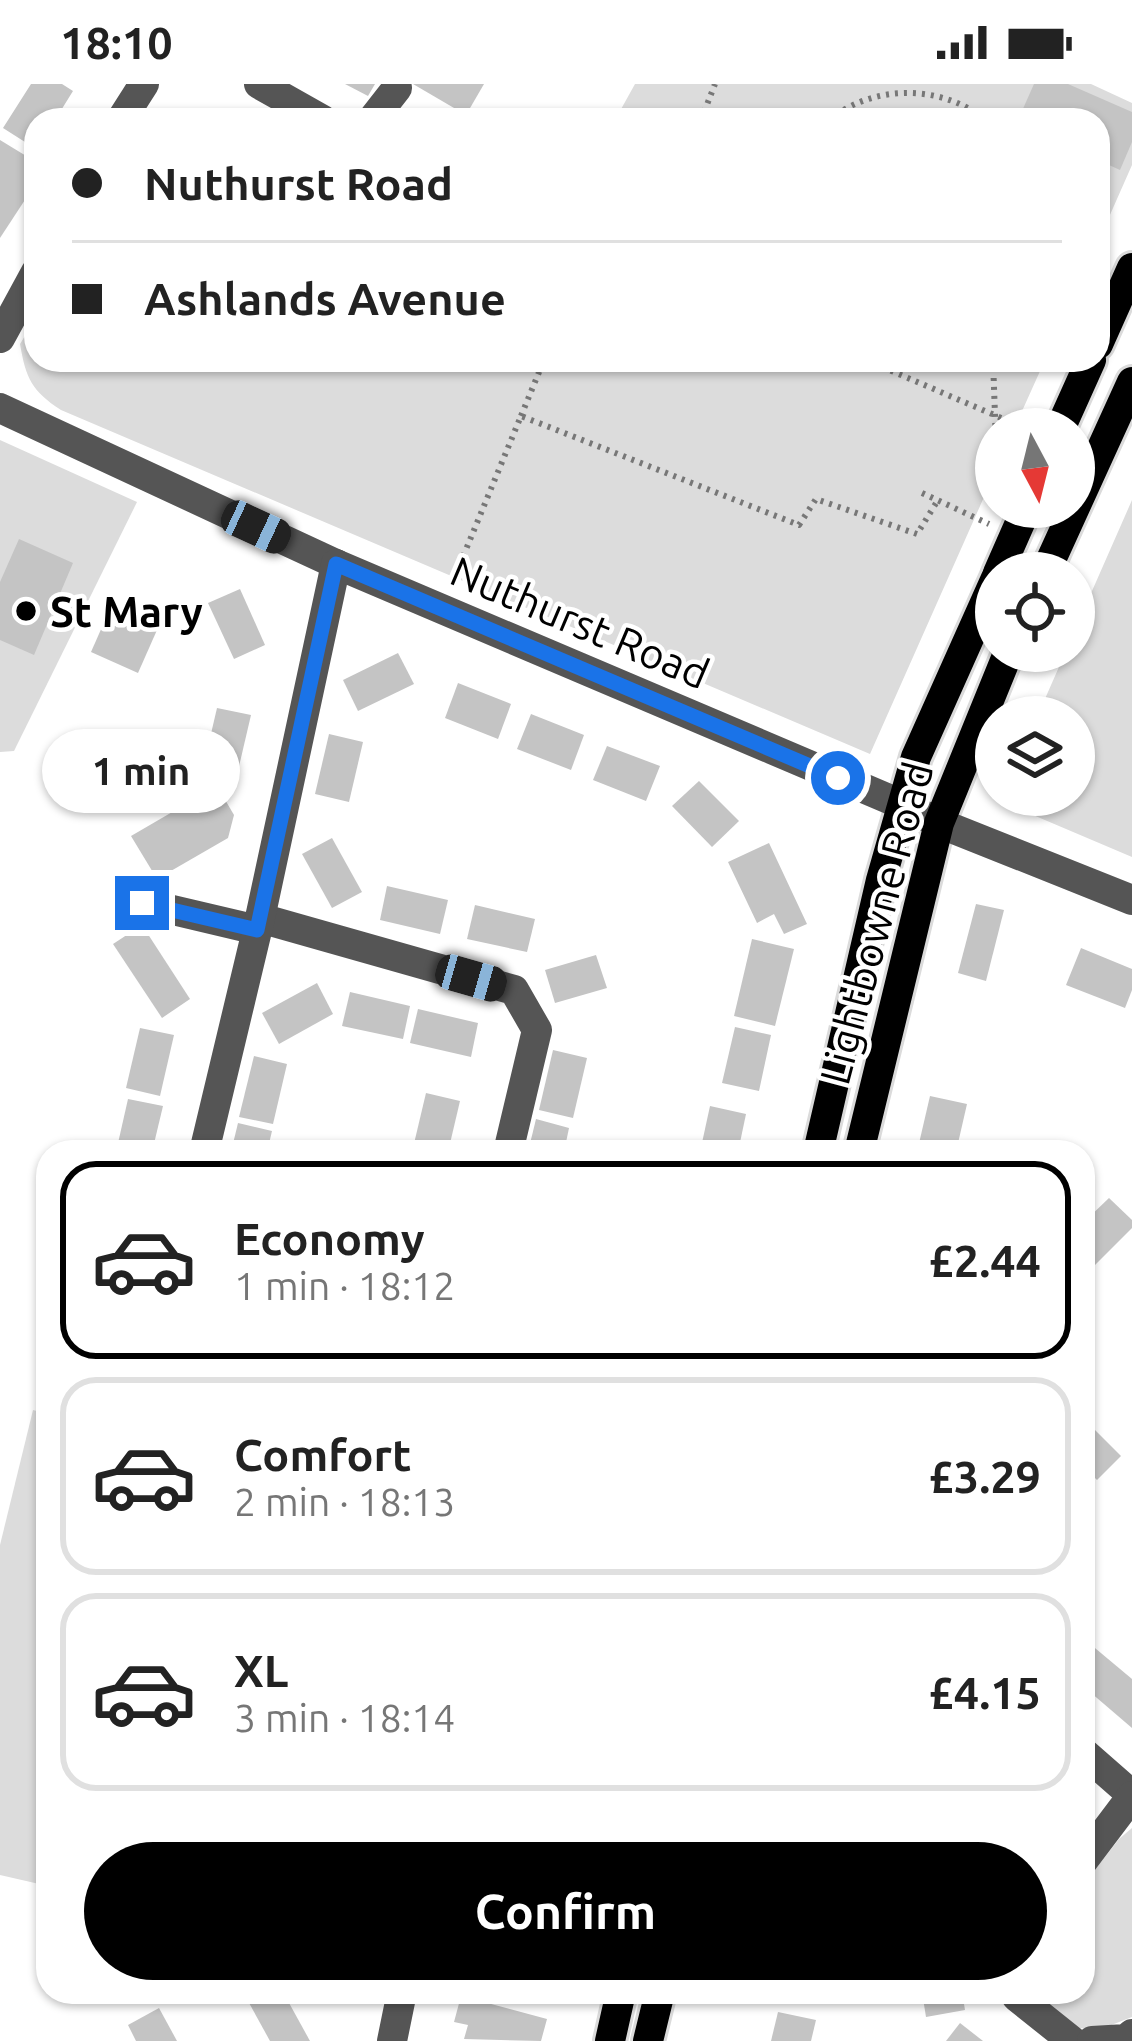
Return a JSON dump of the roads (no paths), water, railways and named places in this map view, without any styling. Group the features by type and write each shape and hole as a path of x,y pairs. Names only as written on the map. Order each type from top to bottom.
{"main road":[{"path":"1110,317 1132,268"},
{"path":"1069,408 1086,372"},
{"path":"1055,552 1132,382"},
{"name":"Lightbowne Road","path":"821,1140 881,880 916,757 975,625"},
{"name":"Lightbowne Road","path":"862,1140 939,823 1000,672"},
{"path":"610,2041 619,2004"},
{"path":"648,2041 657,2004"}],"street":[{"path":"259,84 302,108"},
{"path":"382,108 397,88"},
{"path":"0,338 24,294"},
{"name":"Nuthurst Road","path":"0,408 336,564 939,823 1132,900"},
{"path":"207,1140 259,924 336,564"},
{"path":"142,903 259,924 514,990 537,1030 511,1140"},
{"path":"1095,1763 1132,1795 1095,1845"},
{"path":"392,2041 400,2004"},
{"path":"1026,2004 1072,2041"},
{"path":"1092,2041 1132,2034"}],"place":[{"name":"St Mary","path":"26,611"}]}
